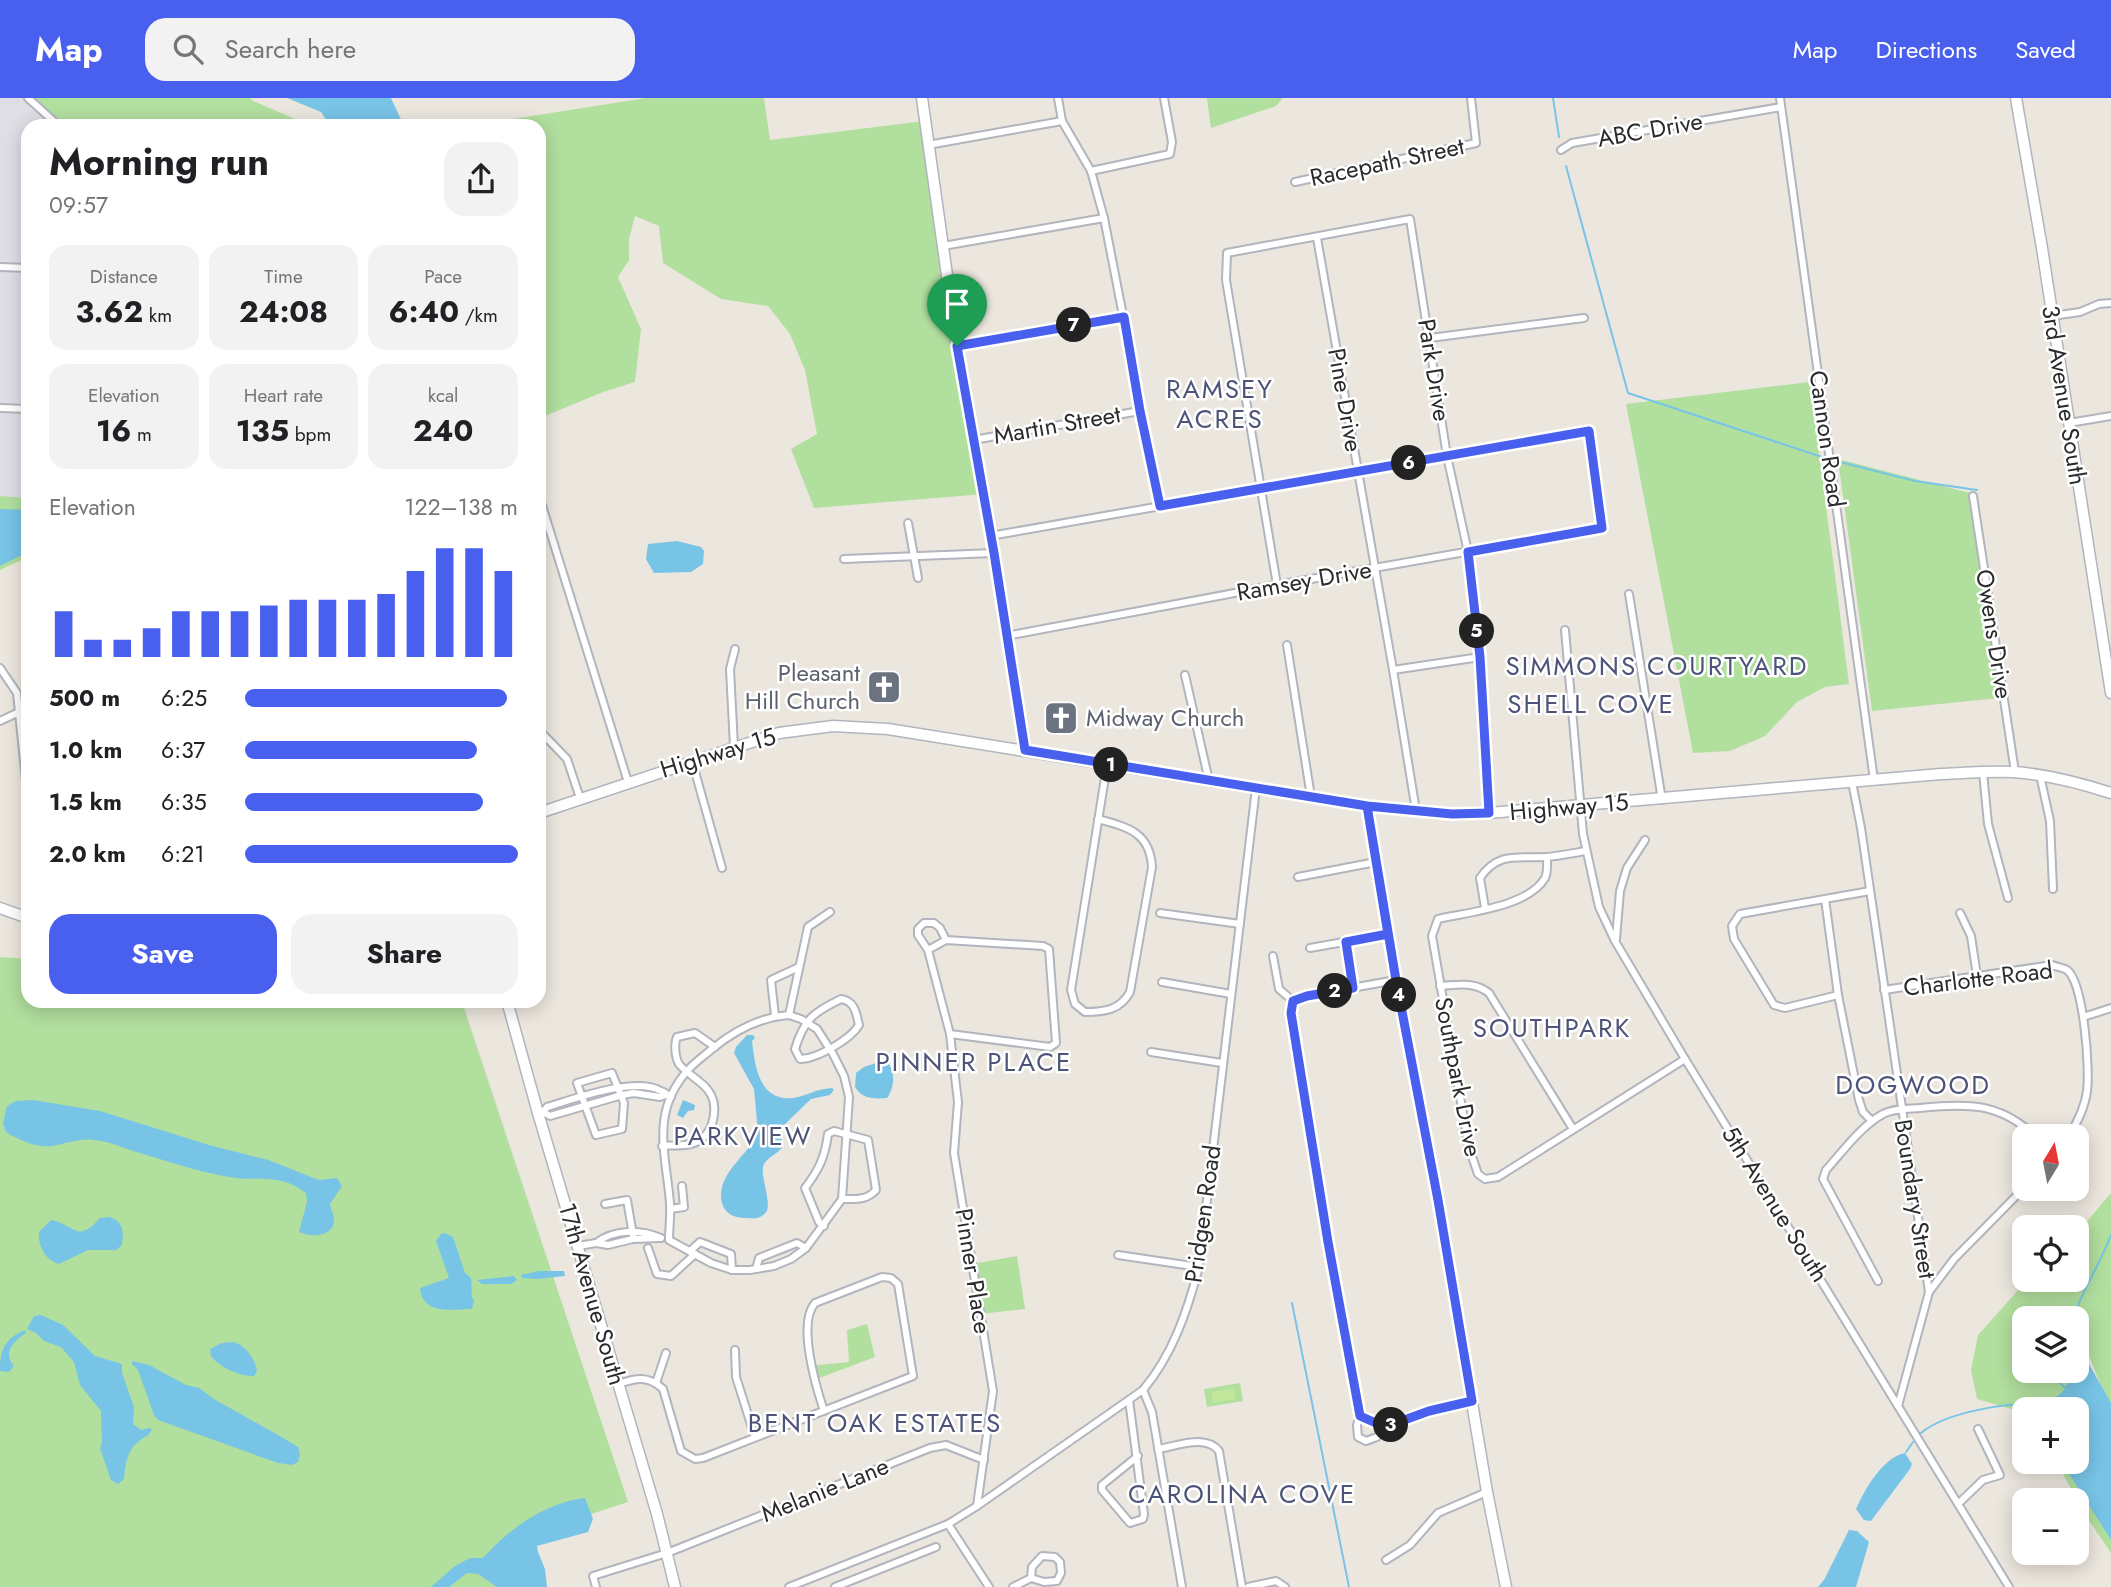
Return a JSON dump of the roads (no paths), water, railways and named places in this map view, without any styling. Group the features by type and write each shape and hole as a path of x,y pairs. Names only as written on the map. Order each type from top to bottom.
{"main road":[{"path":"922,98 957,346 994,553 1025,750"},
{"name":"3rd Avenue South","path":"2016,98 2111,693"},
{"name":"Highway 15","path":"546,810 779,733 832,726 888,729 1367,806 1416,811 1489,813 1983,772 2040,775 2111,793"},
{"path":"1367,806 1506,1587"},
{"path":"0,908 21,916"},
{"name":"17th Avenue South","path":"509,1008 675,1587"}],"street":[{"path":"28,98 51,119"},
{"path":"1058,98 1062,121 1091,171 1104,218 1160,506"},
{"path":"1091,171 1170,154 1172,142 1164,98"},
{"name":"Racepath Street","path":"1295,181 1476,143 1471,98"},
{"name":"Cannon Road","path":"1780,98 1874,780"},
{"name":"ABC Drive","path":"1561,150 1572,143 1781,107"},
{"path":"928,145 1062,121"},
{"path":"943,246 1104,218"},
{"name":"Park Drive","path":"1317,238 1410,219 1447,456 1468,552 1480,657 1489,813"},
{"path":"1277,585 1226,280 1227,253 1317,238"},
{"name":"Pine Drive","path":"1317,238 1416,811"},
{"path":"0,267 21,268"},
{"path":"2052,316 2080,312 2099,304 2111,303"},
{"path":"957,346 1124,317"},
{"path":"1430,338 1584,318"},
{"path":"0,408 21,409"},
{"name":"Martin Street","path":"974,440 1140,411"},
{"path":"2069,423 2111,416"},
{"name":"Ramsey Drive","path":"1006,636 1602,528 1589,431 1447,456"},
{"path":"990,536 1447,456"},
{"name":"Owens Drive","path":"1973,496 2015,772"},
{"path":"546,518 628,782"},
{"path":"908,523 918,578"},
{"path":"844,558 994,553"},
{"path":"1629,594 1662,800"},
{"name":"5th Avenue South","path":"1565,630 1586,850 1599,906 1615,941 2009,1587"},
{"path":"1287,645 1311,797"},
{"path":"734,747 730,669 735,649"},
{"path":"1393,670 1480,657"},
{"path":"0,668 17,693 21,732"},
{"path":"1185,675 1209,780"},
{"path":"0,721 19,712"},
{"path":"546,737 567,759 580,798"},
{"path":"692,761 722,868"},
{"path":"1098,819 1133,830 1149,847 1152,867 1130,992 1124,1003 1101,1012 1085,1013 1075,1004 1071,990 1098,819 1107,765"},
{"path":"1983,772 1989,824 2008,898"},
{"path":"2040,775 2050,821 2053,889"},
{"name":"Boundary Street","path":"1852,782 1929,1292 1898,1406"},
{"name":"Pridgen Road","path":"789,1587 948,1524 978,1506 1143,1390 1161,1366 1179,1331 1199,1267 1256,788"},
{"path":"1615,941 1620,891 1627,868 1645,840"},
{"path":"1485,908 1480,878 1494,862 1508,858 1547,857 1586,850"},
{"name":"Southpark Drive","path":"1547,857 1547,874 1535,889 1507,904 1438,919 1435,924 1433,936 1440,986 1469,1148 1478,1174 1485,1179 1498,1177 1685,1059"},
{"path":"1298,877 1376,862"},
{"path":"1838,995 1785,1008 1773,1004 1734,939 1732,926 1740,914 1870,891"},
{"path":"1825,899 1838,995 1859,1100 1863,1112 1872,1121"},
{"path":"789,1015 807,927 830,912"},
{"path":"1160,913 1240,924"},
{"path":"1960,913 1971,936 1977,976"},
{"path":"946,940 934,923 924,923 918,929 918,935 928,950 946,940 1043,946 1049,949 1056,1043 1051,1047 950,1034"},
{"path":"1310,948 1388,934"},
{"path":"1346,942 1353,988"},
{"name":"Pinner Place","path":"928,950 950,1034 958,1102 954,1153 993,1391 978,1506"},
{"path":"1273,956 1279,989 1293,1001"},
{"name":"Charlotte Road","path":"1884,990 2052,965 2067,970 2076,982 2088,1065 2087,1093 2076,1124"},
{"path":"775,1016 771,980 799,967"},
{"path":"1293,1001 1307,996 1396,980"},
{"path":"1162,982 1231,994"},
{"path":"1440,986 1468,984 1481,986 1489,993 1573,1129"},
{"path":"841,999 847,999 853,1004 859,1025 855,1032 830,1049 800,1059 795,1049 806,1022 817,1011 841,999"},
{"path":"1293,1001 1291,1013 1328,1242 1360,1416 1356,1424 1358,1437 1366,1441 1377,1437 1385,1427 1429,1411 1472,1401"},
{"path":"2083,1017 2111,1008"},
{"path":"578,1246 596,1243 605,1236 660,1238 669,1240 711,1263 732,1270 757,1269 791,1259 806,1248 842,1199 849,1097 844,1076 817,1029 789,1015 755,1022 715,1047 687,1070 668,1096 662,1146 670,1209 669,1240"},
{"path":"662,1146 699,1142 709,1131 714,1117 714,1103 709,1091 678,1062 674,1043 677,1037 695,1033 715,1047"},
{"path":"1151,1052 1222,1063"},
{"path":"612,1073 618,1087 624,1103 622,1129 596,1135 577,1083 612,1073"},
{"path":"540,1112 547,1107 618,1087 635,1085 661,1090 668,1096"},
{"path":"540,1112 550,1116 634,1093 668,1096"},
{"path":"1878,1281 1823,1179 1826,1170 1872,1121 1886,1112 1961,1104 1986,1107 2004,1114 2018,1124"},
{"path":"824,1226 819,1222 805,1188 819,1170 826,1151 828,1134 834,1131 868,1140 876,1190 862,1200 842,1199"},
{"path":"670,1209 684,1207 682,1186"},
{"path":"605,1204 627,1200 633,1235"},
{"path":"1929,1292 1954,1259 2012,1200"},
{"path":"648,1248 657,1274 671,1276 700,1242 731,1254 732,1270"},
{"path":"757,1269 759,1258 797,1243 806,1248"},
{"path":"1118,1255 1199,1267"},
{"path":"618,1384 636,1378 648,1378 663,1389 681,1451 695,1459 703,1458 913,1376 898,1284 892,1275 815,1303 810,1308 810,1369 824,1410"},
{"path":"735,1350 736,1377 755,1437"},
{"path":"656,1383 666,1353"},
{"path":"1143,1390 1152,1412 1181,1587"},
{"path":"1129,1399 1138,1456 1144,1514 1143,1519 1130,1523 1102,1490 1102,1485 1138,1456"},
{"path":"1360,1416 1385,1427"},
{"path":"1958,1504 1983,1480 2000,1475 1978,1429"},
{"path":"1158,1449 1204,1441 1214,1445 1219,1451 1242,1587"},
{"name":"Melanie Lane","path":"596,1587 593,1576 667,1553 930,1448 946,1445 984,1460"},
{"path":"1386,1560 1410,1545 1438,1513 1487,1492"},
{"path":"948,1524 989,1587"},
{"path":"829,1572 835,1587 936,1547"},
{"path":"1013,1587 1031,1578 1044,1582 1057,1581 1061,1573 1060,1562 1055,1557 1042,1556 1032,1567 1031,1578"},
{"path":"1248,1587 1276,1581 1285,1587"}],"water":[{"path":"287,98 391,98 401,119 326,119 321,112"},
{"path":"0,509 21,510 21,556 0,566"},
{"path":"677,541 701,547 704,551 703,564 691,572 654,573 646,559 648,544"},
{"path":"747,1035 753,1035 755,1038 752,1041 757,1071 766,1088 773,1094 782,1098 793,1098 826,1089 834,1090 830,1095 811,1099 781,1128 782,1148 764,1164 763,1169 768,1199 767,1211 761,1217 754,1218 729,1213 722,1203 721,1193 728,1174 758,1133 754,1089 734,1053"},
{"path":"885,1060 891,1068 893,1078 892,1089 887,1098 873,1098 861,1094 855,1087 856,1073 864,1067"},
{"path":"33,1100 100,1111 209,1145 268,1160 319,1180 337,1178 342,1186 330,1204 334,1220 332,1227 320,1235 299,1232 307,1202 306,1193 287,1182 216,1175 99,1141 84,1140 52,1146 34,1145 6,1132 3,1123 7,1106 16,1101"},
{"path":"683,1100 695,1105 694,1110 688,1111 683,1118 677,1115"},
{"path":"109,1217 120,1224 122,1231 122,1245 116,1250 88,1250 59,1264 43,1252 39,1232 51,1220 81,1231 100,1218"},
{"path":"445,1233 453,1237 465,1273 471,1278 474,1301 472,1309 440,1309 432,1307 422,1297 420,1288 449,1278 436,1241"},
{"path":"539,1271 564,1271 565,1276 538,1279 522,1278 521,1275"},
{"path":"514,1276 517,1280 511,1284 482,1284 477,1280"},
{"path":"41,1315 63,1325 95,1356 122,1364 122,1373 134,1407 133,1424 141,1430 152,1429 129,1453 124,1479 118,1484 111,1480 100,1448 101,1411 80,1385 74,1362 61,1347 44,1341 27,1329 34,1316"},
{"path":"25,1330 26,1333 14,1343 9,1352 14,1366 9,1372 0,1371 1,1357 8,1341"},
{"path":"234,1342 252,1358 257,1371 254,1376 231,1370 211,1356 210,1349 222,1343"},
{"path":"132,1361 149,1365 186,1385 199,1388 285,1439 298,1447 298,1462 292,1465 278,1463 158,1420"},
{"path":"2089,1364 2111,1403 2111,1540 2089,1505 2089,1488 2078,1488 2069,1474 2089,1474 2089,1397 2054,1397 2066,1388 2067,1383 2089,1383"},
{"path":"1905,1453 1912,1464 1910,1469 1871,1521 1864,1520 1856,1509 1869,1484 1889,1461"},
{"path":"585,1498 593,1519 588,1532 537,1546 545,1569 547,1587 497,1587 478,1574 467,1573 449,1587 431,1587 455,1566 470,1558 483,1558 517,1527 542,1511"},
{"path":"1849,1530 1857,1531 1869,1542 1856,1587 1818,1587 1824,1580"}],"waterway":[{"path":"1553,98 1559,137"},
{"path":"1566,166 1628,393 1825,458"},
{"path":"1836,461 1915,481 1977,490"},
{"path":"2078,1306 2111,1235"},
{"path":"1292,1303 1349,1587"},
{"path":"2060,1383 2067,1389"},
{"path":"1921,1433 1946,1419 1962,1414 2012,1405"},
{"path":"1906,1452 1913,1442"}],"place":[{"name":"Pleasant Hill Church","path":"884,687"},
{"name":"Midway Church","path":"1061,718"}],"district":[{"name":"RAMSEY ACRES","path":"1220,404"},
{"name":"SIMMONS COURTYARD","path":"1657,666"},
{"name":"SHELL COVE","path":"1591,704"},
{"name":"SOUTHPARK","path":"1552,1028"},
{"name":"PINNER PLACE","path":"974,1062"},
{"name":"DOGWOOD","path":"1913,1085"},
{"name":"PARKVIEW","path":"743,1136"},
{"name":"BENT OAK ESTATES","path":"875,1423"},
{"name":"CAROLINA COVE","path":"1242,1494"}]}
